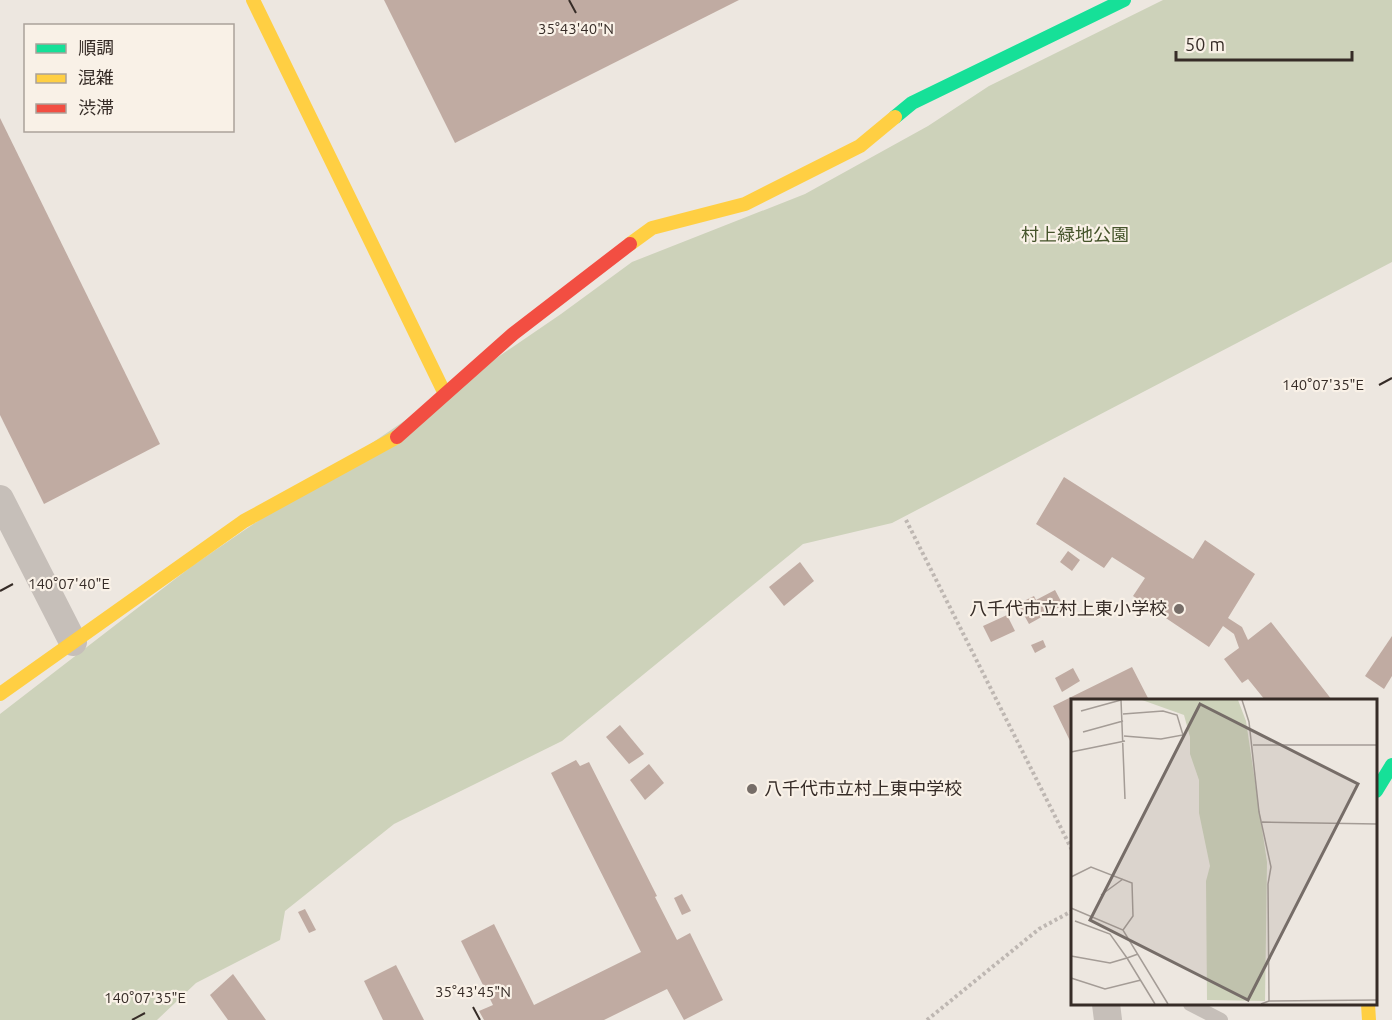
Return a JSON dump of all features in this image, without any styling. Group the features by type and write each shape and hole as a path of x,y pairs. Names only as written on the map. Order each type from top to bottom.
{"street":[{"path":"253,0 445,394"},
{"path":"0,694 244,521 402,435 513,334 652,228 745,204 860,146 912,103 1124,0"},
{"path":"0,500 73,642"},
{"path":"1377,789 1392,765"},
{"path":"1106,1005 1108,1020"},
{"path":"1368,1005 1370,1020"}],"lane":[{"path":"1192,1005 1221,1020"}],"path":[{"path":"906,520 1071,848"},
{"path":"927,1020 1039,929 1071,912"}],"green space":[{"name":"村上緑地公園","path":"1163,0 1392,0 1392,262 892,523 803,544 562,741 394,824 285,911 280,940 196,983 157,1020 0,1020 0,714 192,566 561,314 632,262 805,194 928,126 989,86"}],"building":[{"path":"384,0 739,0 455,143"},
{"path":"0,118 160,444 44,504 0,415"},
{"path":"1064,477 1193,559 1205,540 1255,574 1228,618 1242,627 1248,640 1271,622 1331,699 1264,699 1248,679 1242,683 1224,659 1239,648 1234,634 1223,626 1209,647 1133,596 1145,578 1112,557 1104,568 1036,524"},
{"path":"1068,551 1080,560 1072,571 1060,562"},
{"path":"800,562 814,581 784,606 769,587"},
{"path":"1055,590 1063,605 1029,624 1018,604 1034,596 1036,600"},
{"path":"1007,615 1015,631 991,642 983,626"},
{"path":"1392,636 1392,676 1384,689 1365,676"},
{"path":"1043,640 1046,647 1035,653 1031,645"},
{"path":"1132,667 1148,699 1071,699 1071,743 1053,706"},
{"path":"1073,668 1080,681 1062,692 1055,678"},
{"path":"620,725 644,754 629,764 606,737"},
{"path":"576,760 580,766 589,762 677,940 690,933 723,1000 684,1020 667,989 604,1020 484,1020 479,1011 493,1005 461,941 494,924 534,1005 641,952 551,773"},
{"path":"649,764 664,783 645,800 630,780"},
{"path":"682,894 691,911 682,915 674,898"},
{"path":"305,909 316,930 309,933 298,912"},
{"path":"396,965 424,1020 383,1020 364,981"},
{"path":"233,974 266,1020 228,1020 210,995"}],"traffic: fast":[{"path":"895,117 912,103 1124,0"},
{"path":"1377,789 1392,765"}],"traffic: slow":[{"path":"253,0 445,394"},
{"path":"630,244 652,228 745,204 860,146 895,117"},
{"path":"0,694 244,521 397,437"},
{"path":"1368,1005 1369,1020"}],"traffic: jam":[{"path":"397,437 513,334 630,244"}],"place":[{"name":"八千代市立村上東小学校","path":"1179,609"},
{"name":"八千代市立村上東中学校","path":"752,789"}]}
